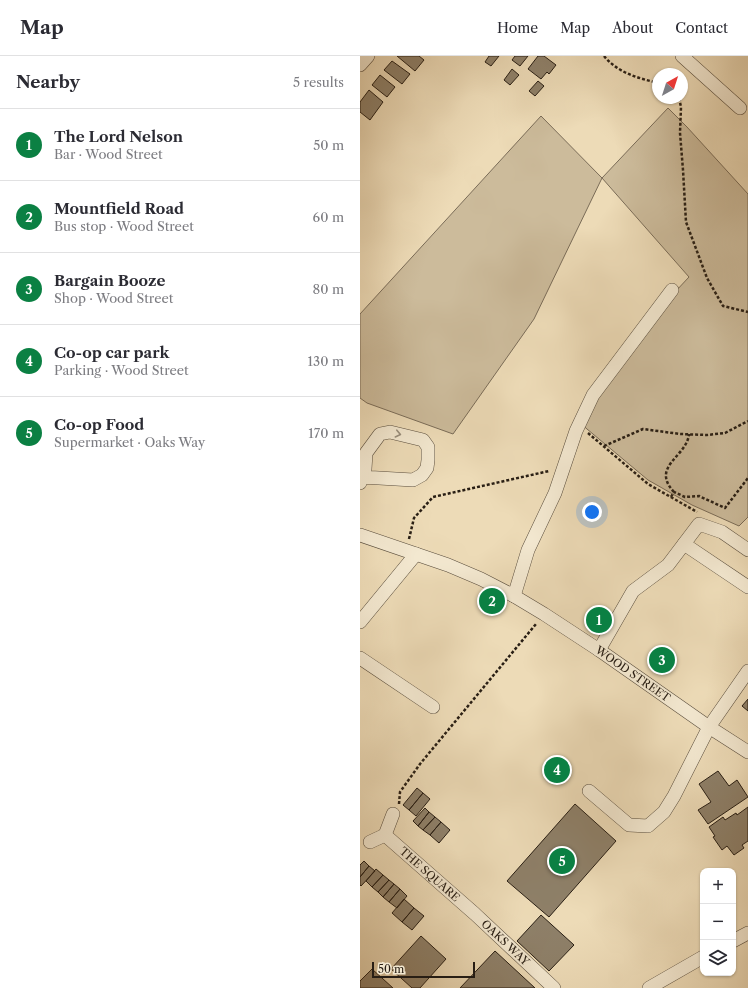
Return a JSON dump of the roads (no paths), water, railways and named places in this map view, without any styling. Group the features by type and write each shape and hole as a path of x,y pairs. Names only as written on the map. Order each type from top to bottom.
{"street":[{"path":"360,65 368,56"},
{"path":"690,58 740,108"},
{"path":"514,596 528,550 555,493 579,425 593,395 672,290"},
{"path":"390,432 423,440 428,447 427,468 422,475 413,480 361,480 365,469 366,453 380,434 390,432"},
{"path":"599,650 633,591 668,564 699,524 722,532 748,550"},
{"name":"WOOD STREET","path":"360,534 448,565 481,579 514,596 599,650 709,727 748,752"},
{"path":"684,544 748,587"},
{"path":"360,622 411,553"},
{"path":"360,658 433,707"},
{"path":"589,791 629,825 648,826 664,812 709,727 748,671"},
{"path":"370,842 385,835 392,814"},
{"name":"THE SQUARE","path":"385,835 475,914"},
{"name":"OAKS WAY","path":"475,914 554,988"},
{"path":"735,940 748,933"},
{"path":"649,988 700,960"}],"place":[{"name":"Mountfield Road","path":"492,601"},
{"name":"The Lord Nelson","path":"599,620"},
{"name":"Bargain Booze","path":"662,660"},
{"name":"Co-op car park","path":"557,770"},
{"name":"Co-op Food","path":"562,861"}]}
